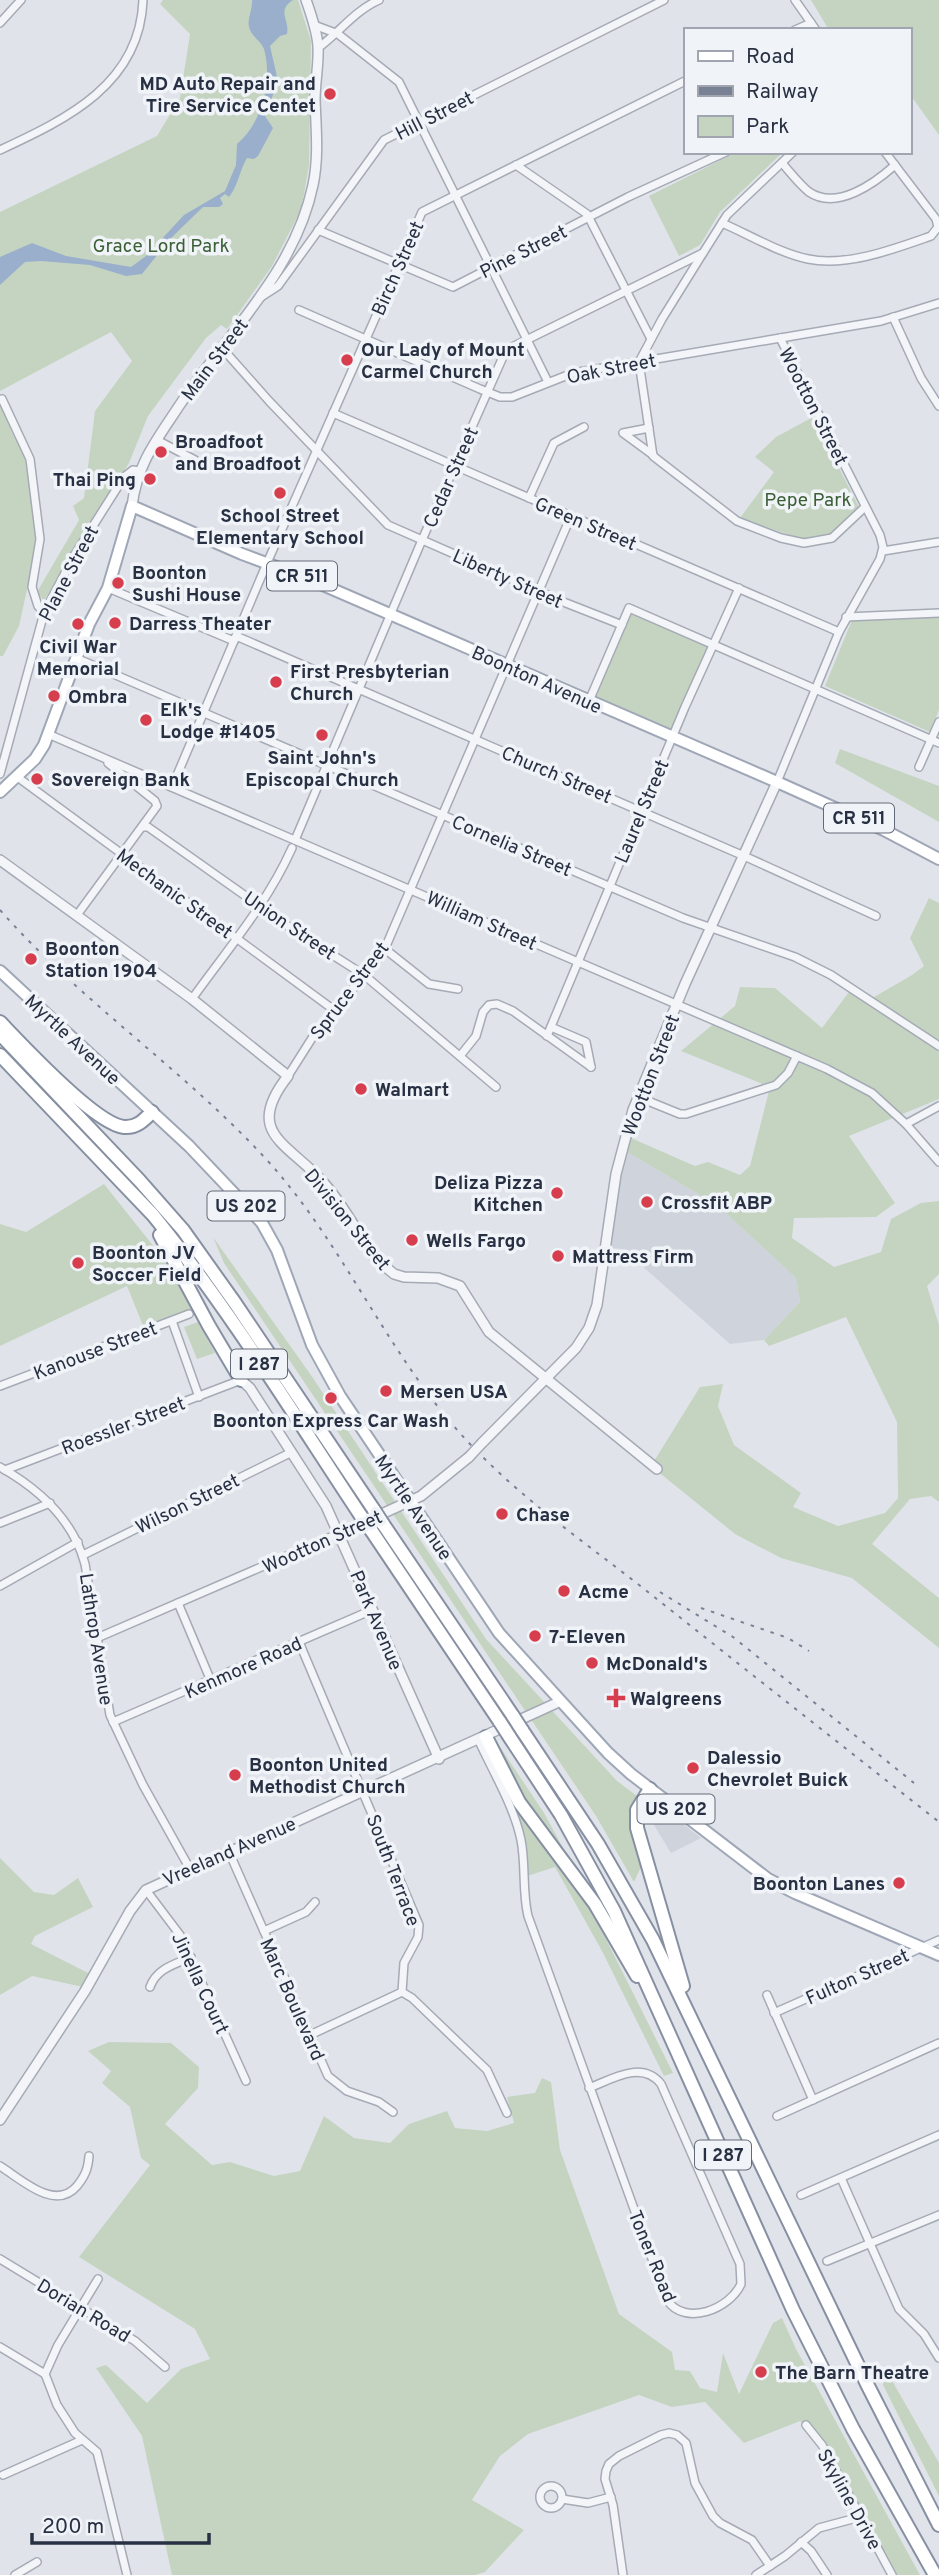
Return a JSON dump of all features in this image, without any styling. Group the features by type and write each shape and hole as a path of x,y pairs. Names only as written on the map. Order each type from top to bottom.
{"highway":[{"path":"0,1023 71,1091 111,1123 131,1127 143,1122 152,1112"},
{"name":"I 287","path":"0,1034 147,1188 183,1230 229,1294 598,1844 664,1961 867,2384 939,2525"},
{"name":"I 287","path":"0,1055 153,1215 211,1293 561,1815 604,1891 638,1960 765,2250 812,2350 879,2477 935,2575"},
{"path":"153,1215 160,1234 205,1320 241,1380"},
{"path":"483,1739 526,1813 575,1876 613,1933 690,2078"},
{"path":"650,1789 637,1810 638,1835 678,1972 731,2103"}],"main road":[{"name":"Boonton Avenue","path":"132,506 777,782 884,830 939,859"},
{"name":"Main Street","path":"0,792 39,755 89,624 108,588 132,506"},
{"name":"Myrtle Avenue","path":"0,971 201,1158 271,1235 304,1326 321,1364 410,1502 499,1633 608,1753 650,1789 768,1879 923,1948"},
{"name":"US 202","path":"923,1948 939,1955"}],"street":[{"path":"0,23 21,0"},
{"path":"0,150 63,117 103,89 131,55 139,29 143,0"},
{"name":"Main Street","path":"132,506 139,471 188,392 277,272 297,234 310,199 317,148 315,83 318,48 306,0"},
{"path":"318,48 338,34 353,16 379,0"},
{"name":"Hill Street","path":"260,297 278,286 384,140 664,0"},
{"path":"795,0 813,26"},
{"path":"314,25 338,34 399,82 548,382"},
{"name":"Birch Street","path":"173,788 267,563 422,212 684,81"},
{"name":"Pine Street","path":"318,230 453,287 628,197 722,154"},
{"path":"653,456 639,362 650,339 722,223 791,154"},
{"path":"722,223 792,254 821,260 862,256 931,236 938,227 936,219 887,154"},
{"path":"782,163 808,191 827,197 860,191 895,165"},
{"path":"516,165 589,218 650,339"},
{"name":"Cedar Street","path":"192,999 261,906 283,869 506,349 703,253"},
{"name":"Oak Street","path":"299,310 487,392 500,397 512,397 573,373 893,317 939,303"},
{"path":"893,317 922,378 939,406"},
{"name":"Wootton Street","path":"97,1638 410,1502 436,1486 580,1343 594,1317 616,1174 638,1097 676,1005 777,782 839,632 883,551 880,535 780,338"},
{"name":"Liberty Street","path":"222,348 388,525 537,591 622,625"},
{"path":"2,399 30,459 40,539 32,587 38,606 44,613"},
{"name":"Green Street","path":"333,413 839,632"},
{"path":"529,498 554,443 584,427"},
{"path":"649,429 623,433 737,521 781,538 804,543 832,538 865,508"},
{"path":"157,440 195,460"},
{"name":"Plane Street","path":"0,774 44,613 68,566 124,477 128,473 139,471"},
{"name":"Spruce Street","path":"288,1076 314,1035 385,949 570,516"},
{"path":"883,551 939,542"},
{"name":"Church Street","path":"108,588 359,688 876,916"},
{"name":"Laurel Street","path":"547,1036 738,588"},
{"path":"589,701 629,608 935,741"},
{"path":"846,617 939,613"},
{"name":"Cornelia Street","path":"76,657 710,929 795,957 817,967 939,1046"},
{"path":"919,767 935,741 939,722"},
{"name":"William Street","path":"48,734 294,844 411,889 860,1085 906,1124 939,1162"},
{"path":"76,915 156,808 155,801 103,758"},
{"name":"Mechanic Street","path":"16,776 334,1010"},
{"name":"Union Street","path":"143,827 148,827 295,931 364,975 496,1087"},
{"path":"0,860 192,999 288,1076"},
{"path":"385,949 429,984 458,989"},
{"path":"460,1056 476,1036 483,1012 493,1004 513,1011 591,1067 586,1042 551,1027"},
{"path":"638,1097 686,1114 776,1085 788,1073 797,1056"},
{"name":"Division Street","path":"288,1076 270,1107 271,1128 276,1139 328,1189 377,1260 394,1274 438,1278 460,1286 489,1332 657,1469"},
{"path":"906,1124 939,1106"},
{"name":"Kanouse Street","path":"0,1386 189,1314"},
{"path":"172,1321 199,1397"},
{"name":"Roessler Street","path":"3,1469 241,1380"},
{"name":"Park Avenue","path":"241,1380 250,1388 326,1506 439,1759"},
{"name":"Wilson Street","path":"83,1555 292,1452"},
{"name":"Lathrop Avenue","path":"3,1469 50,1503 78,1542 83,1555 110,1715 143,1785 190,1869"},
{"path":"0,1523 50,1503"},
{"path":"0,1586 78,1542"},
{"path":"178,1603 211,1681"},
{"name":"Kenmore Road","path":"113,1722 372,1610"},
{"name":"South Terrace","path":"299,1642 419,1925 418,1937 403,1967 402,1992"},
{"name":"Vreeland Avenue","path":"0,2120 85,1991 130,1911 146,1890 483,1739 561,1701"},
{"name":"Toner Road","path":"483,1739 519,1833 523,1857 524,1899 528,1916 589,2088 670,2304 679,2312 694,2315 729,2300 741,2284 740,2264 661,2084 649,2073 637,2071 589,2088"},
{"name":"Marc Boulevard","path":"229,1852 324,2069 336,2085 379,2102 393,2112"},
{"name":"Jinella Court","path":"146,1890 173,1924 191,1958 246,2081"},
{"path":"264,1931 306,1912 315,1902"},
{"name":"Fulton Street","path":"774,2012 939,1940"},
{"path":"150,1987 159,1972 191,1958"},
{"path":"310,2035 402,1992 412,1998 487,2070 508,2113"},
{"path":"767,1995 813,2100"},
{"path":"776,2116 939,2043"},
{"path":"801,2196 939,2135"},
{"path":"0,2166 43,2193 59,2196 70,2192 79,2183 88,2169 89,2156"},
{"path":"841,2178 899,2309 924,2333 939,2358"},
{"path":"827,2261 939,2215"},
{"name":"Dorian Road","path":"0,2259 135,2341 165,2367"},
{"path":"45,2374 58,2345 98,2279"},
{"path":"0,2347 45,2374 58,2405 75,2433 97,2452 127,2575"},
{"name":"Skyline Drive","path":"806,2425 822,2445 892,2575"},
{"path":"623,2575 605,2475 612,2461 661,2435 677,2435 686,2443 695,2483 712,2516 752,2540 770,2566"},
{"path":"3,2475 82,2440"},
{"path":"562,2499 588,2503 611,2497"},
{"path":"756,2575 819,2528 860,2517"},
{"path":"802,2542 827,2575"},
{"path":"15,2575 37,2562"}],"shaded area":[{"path":"627,1152 717,1205 796,1278 800,1302 764,1340 730,1344 623,1249 611,1248 618,1189"},
{"path":"658,1805 701,1838 671,1853 649,1817"}],"green space":[{"name":"Grace Lord Park","path":"163,0 298,0 311,41 309,165 301,210 272,266 227,329 221,325 206,338 148,416 129,463 44,601 37,592 79,520 73,506 84,498 95,411 132,361 111,332 0,391 0,212 157,136 180,98 190,34 160,4"},
{"path":"811,0 939,0 939,135 911,96 911,28 828,28"},
{"path":"733,154 781,154 720,212 700,245 679,256 649,196"},
{"path":"0,402 12,433 24,453 36,521 34,558 19,626 3,656 0,656"},
{"name":"Pepe Park","path":"813,417 859,507 829,536 804,540 740,518 774,472 755,457 776,437"},
{"path":"631,612 707,647 672,729 594,696"},
{"path":"939,617 939,710 930,732 825,686 852,620"},
{"path":"840,749 939,786 939,822 835,763"},
{"path":"929,898 939,903 939,1099 849,1136 895,1203 876,1217 794,1218 792,1238 834,1267 881,1252 891,1219 921,1203 939,1201 939,1274 927,1286 939,1325 939,1502 931,1496 910,1499 872,1544 939,1598 939,1648 852,1578 781,1558 735,1534 651,1466 700,1387 723,1384 718,1406 734,1445 801,1493 793,1507 838,1526 885,1513 898,1498 897,1422 846,1317 769,1346 764,1340 800,1302 796,1278 717,1205 627,1152 631,1138 695,1166 708,1162 740,1175 750,1166 770,1087 681,1051 735,1006 740,987 775,988 822,1028 852,988 869,1000 912,975 924,966 910,938"},
{"path":"104,1184 186,1287 199,1312 146,1333 127,1286 0,1346 0,1224 26,1232"},
{"path":"213,1237 313,1378 486,1639 617,1781 637,1796 632,1812 641,1867 634,1882 596,1816 224,1263"},
{"path":"198,1322 215,1353 197,1359 184,1327"},
{"path":"492,1735 544,1813 592,1901 588,1903 673,2073 664,2076 602,1951 555,1867 521,1878 519,1831 476,1742"},
{"path":"0,1858 34,1892 54,1895 78,1878 93,1907 35,1936 31,1944 96,1977 88,1988 32,1976 0,1995"},
{"path":"109,2042 171,2043 199,2067 198,2088 165,2124 212,2165 230,2162 274,2176 300,2171 324,2116 354,2138 390,2143 409,2124 447,2111 455,2128 487,2131 514,2123 507,2097 535,2093 542,2078 551,2082 560,2150 619,2314 672,2352 675,2370 690,2371 700,2388 717,2392 723,2353 739,2394 773,2323 782,2318 796,2349 920,2575 892,2575 818,2438 800,2421 744,2443 705,2402 672,2407 639,2395 528,2434 500,2456 472,2500 524,2530 485,2572 475,2575 172,2575 142,2436 96,2368 106,2365 147,2403 181,2369 210,2359 195,2329 79,2257 150,2165 141,2158 130,2107 102,2083 111,2071 88,2051"},
{"path":"886,2370 939,2463 939,2496 883,2385"}],"water":[{"path":"252,0 293,0 284,12 287,34 280,36 270,46 278,81 265,116 273,128 258,156 254,159 247,158 229,197 225,194 220,198 223,204 219,207 203,207 170,239 142,274 126,276 90,265 25,262 0,285 0,257 32,243 66,256 131,267 146,256 184,215 225,191 236,165 237,144 253,125 266,88 264,49 249,27"}],"railway":[{"path":"0,910 64,975 201,1095 266,1159 320,1228 415,1376 441,1411 490,1464 554,1519 939,1822"},
{"path":"660,1592 733,1637 914,1783"},
{"path":"701,1608 788,1638 809,1651"}],"place":[{"name":"MD Auto Repair and Tire Service Centet","path":"330,94"},
{"name":"Our Lady of Mount Carmel Church","path":"347,360"},
{"name":"Broadfoot and Broadfoot","path":"161,452"},
{"name":"Thai Ping","path":"150,479"},
{"name":"School Street Elementary School","path":"280,493"},
{"name":"Boonton Sushi House","path":"118,583"},
{"name":"Darress Theater","path":"115,623"},
{"name":"Civil War Memorial","path":"78,624"},
{"name":"First Presbyterian Church","path":"276,682"},
{"name":"Ombra","path":"54,696"},
{"name":"Elk's Lodge #1405","path":"146,720"},
{"name":"Saint John's Episcopal Church","path":"322,735"},
{"name":"Sovereign Bank","path":"37,779"},
{"name":"Boonton Station 1904","path":"31,959"},
{"name":"Walmart","path":"361,1089"},
{"name":"Deliza Pizza Kitchen","path":"557,1193"},
{"name":"Crossfit ABP","path":"647,1202"},
{"name":"Wells Fargo","path":"412,1240"},
{"name":"Mattress Firm","path":"558,1256"},
{"name":"Boonton JV Soccer Field","path":"78,1263"},
{"name":"Mersen USA","path":"386,1391"},
{"name":"Boonton Express Car Wash","path":"331,1398"},
{"name":"Chase","path":"502,1514"},
{"name":"Acme","path":"564,1591"},
{"name":"7-Eleven","path":"535,1636"},
{"name":"McDonald's","path":"592,1663"},
{"name":"Walgreens","path":"616,1698"},
{"name":"Dalessio Chevrolet Buick","path":"693,1768"},
{"name":"Boonton United Methodist Church","path":"235,1775"},
{"name":"Boonton Lanes","path":"899,1883"},
{"name":"The Barn Theatre","path":"761,2372"}]}
